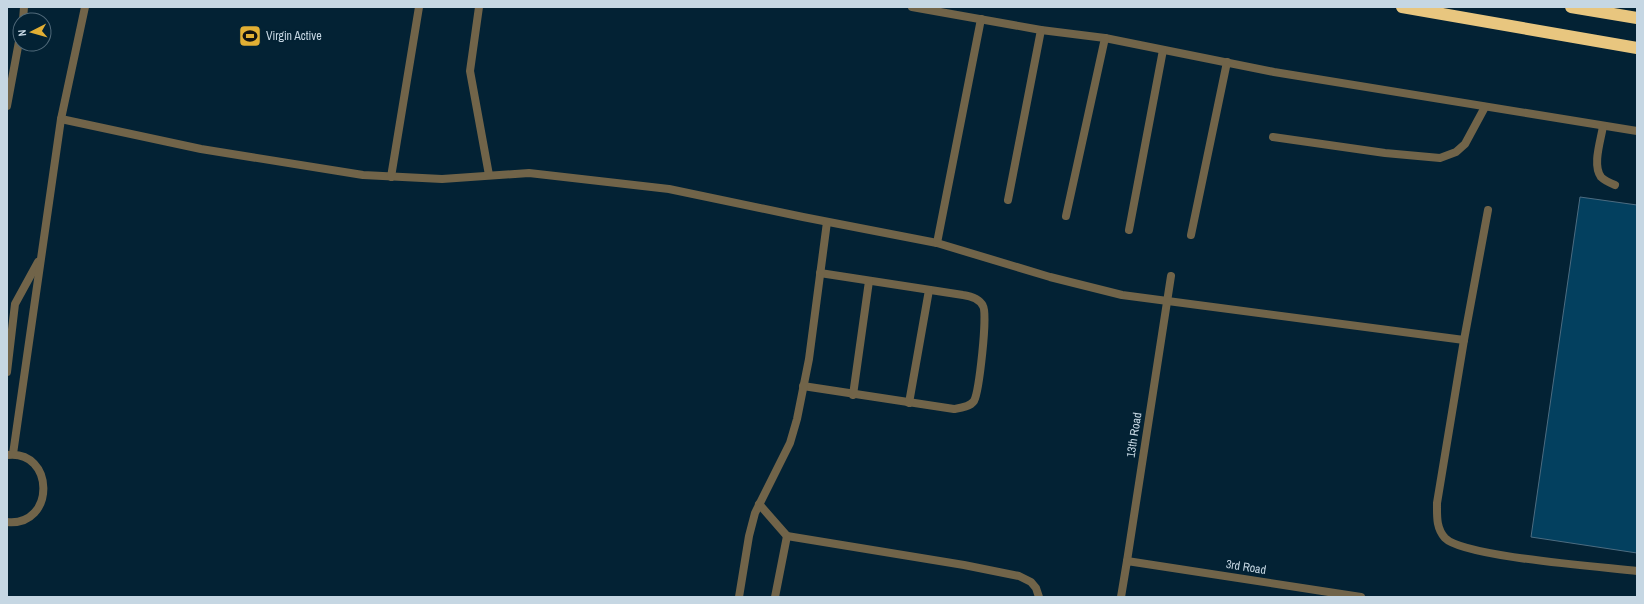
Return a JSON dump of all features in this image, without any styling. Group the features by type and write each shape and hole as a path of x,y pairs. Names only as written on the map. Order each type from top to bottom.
{"highway":[{"path":"1402,7 1637,48"},
{"path":"1571,7 1637,18"}],"street":[{"path":"7,522 15,523 30,516 41,504 44,488 40,472 29,459 10,455 61,119 85,7"},
{"path":"391,177 420,7"},
{"path":"480,7 470,72 489,175"},
{"path":"912,7 1041,30 1105,38 1227,62 1485,107 1637,131"},
{"path":"937,243 981,19"},
{"path":"1008,200 1041,30"},
{"path":"1066,216 1105,38"},
{"path":"1129,230 1163,50"},
{"path":"7,106 17,52"},
{"path":"1191,235 1227,62"},
{"path":"1273,137 1385,154 1440,158 1456,152 1465,144 1485,107"},
{"path":"61,119 201,149 363,175 442,180 489,175 529,173 669,189 937,243 1122,295 1464,340"},
{"path":"1603,126 1598,161 1599,173 1603,178 1615,185"},
{"path":"1488,210 1464,340 1437,503 1437,520 1439,529 1445,538 1453,544 1495,555 1637,571"},
{"path":"739,597 749,536 758,504 790,443 797,419 827,222"},
{"path":"7,372 15,304 40,258"},
{"path":"803,386 852,395 954,409 963,408 974,402 977,389 986,321 984,306 974,297 820,273"},
{"name":"13th Road","path":"1121,597 1171,276"},
{"path":"852,395 869,281"},
{"path":"909,402 929,290"},
{"path":"758,504 787,536 964,565 1019,576 1031,582 1036,588 1039,597"},
{"path":"775,597 787,536"},
{"name":"3rd Road","path":"1127,561 1361,597"}],"building":[{"path":"1580,197 1637,205 1637,553 1531,537"}],"place":[{"name":"Virgin Active","path":"250,36"}]}
